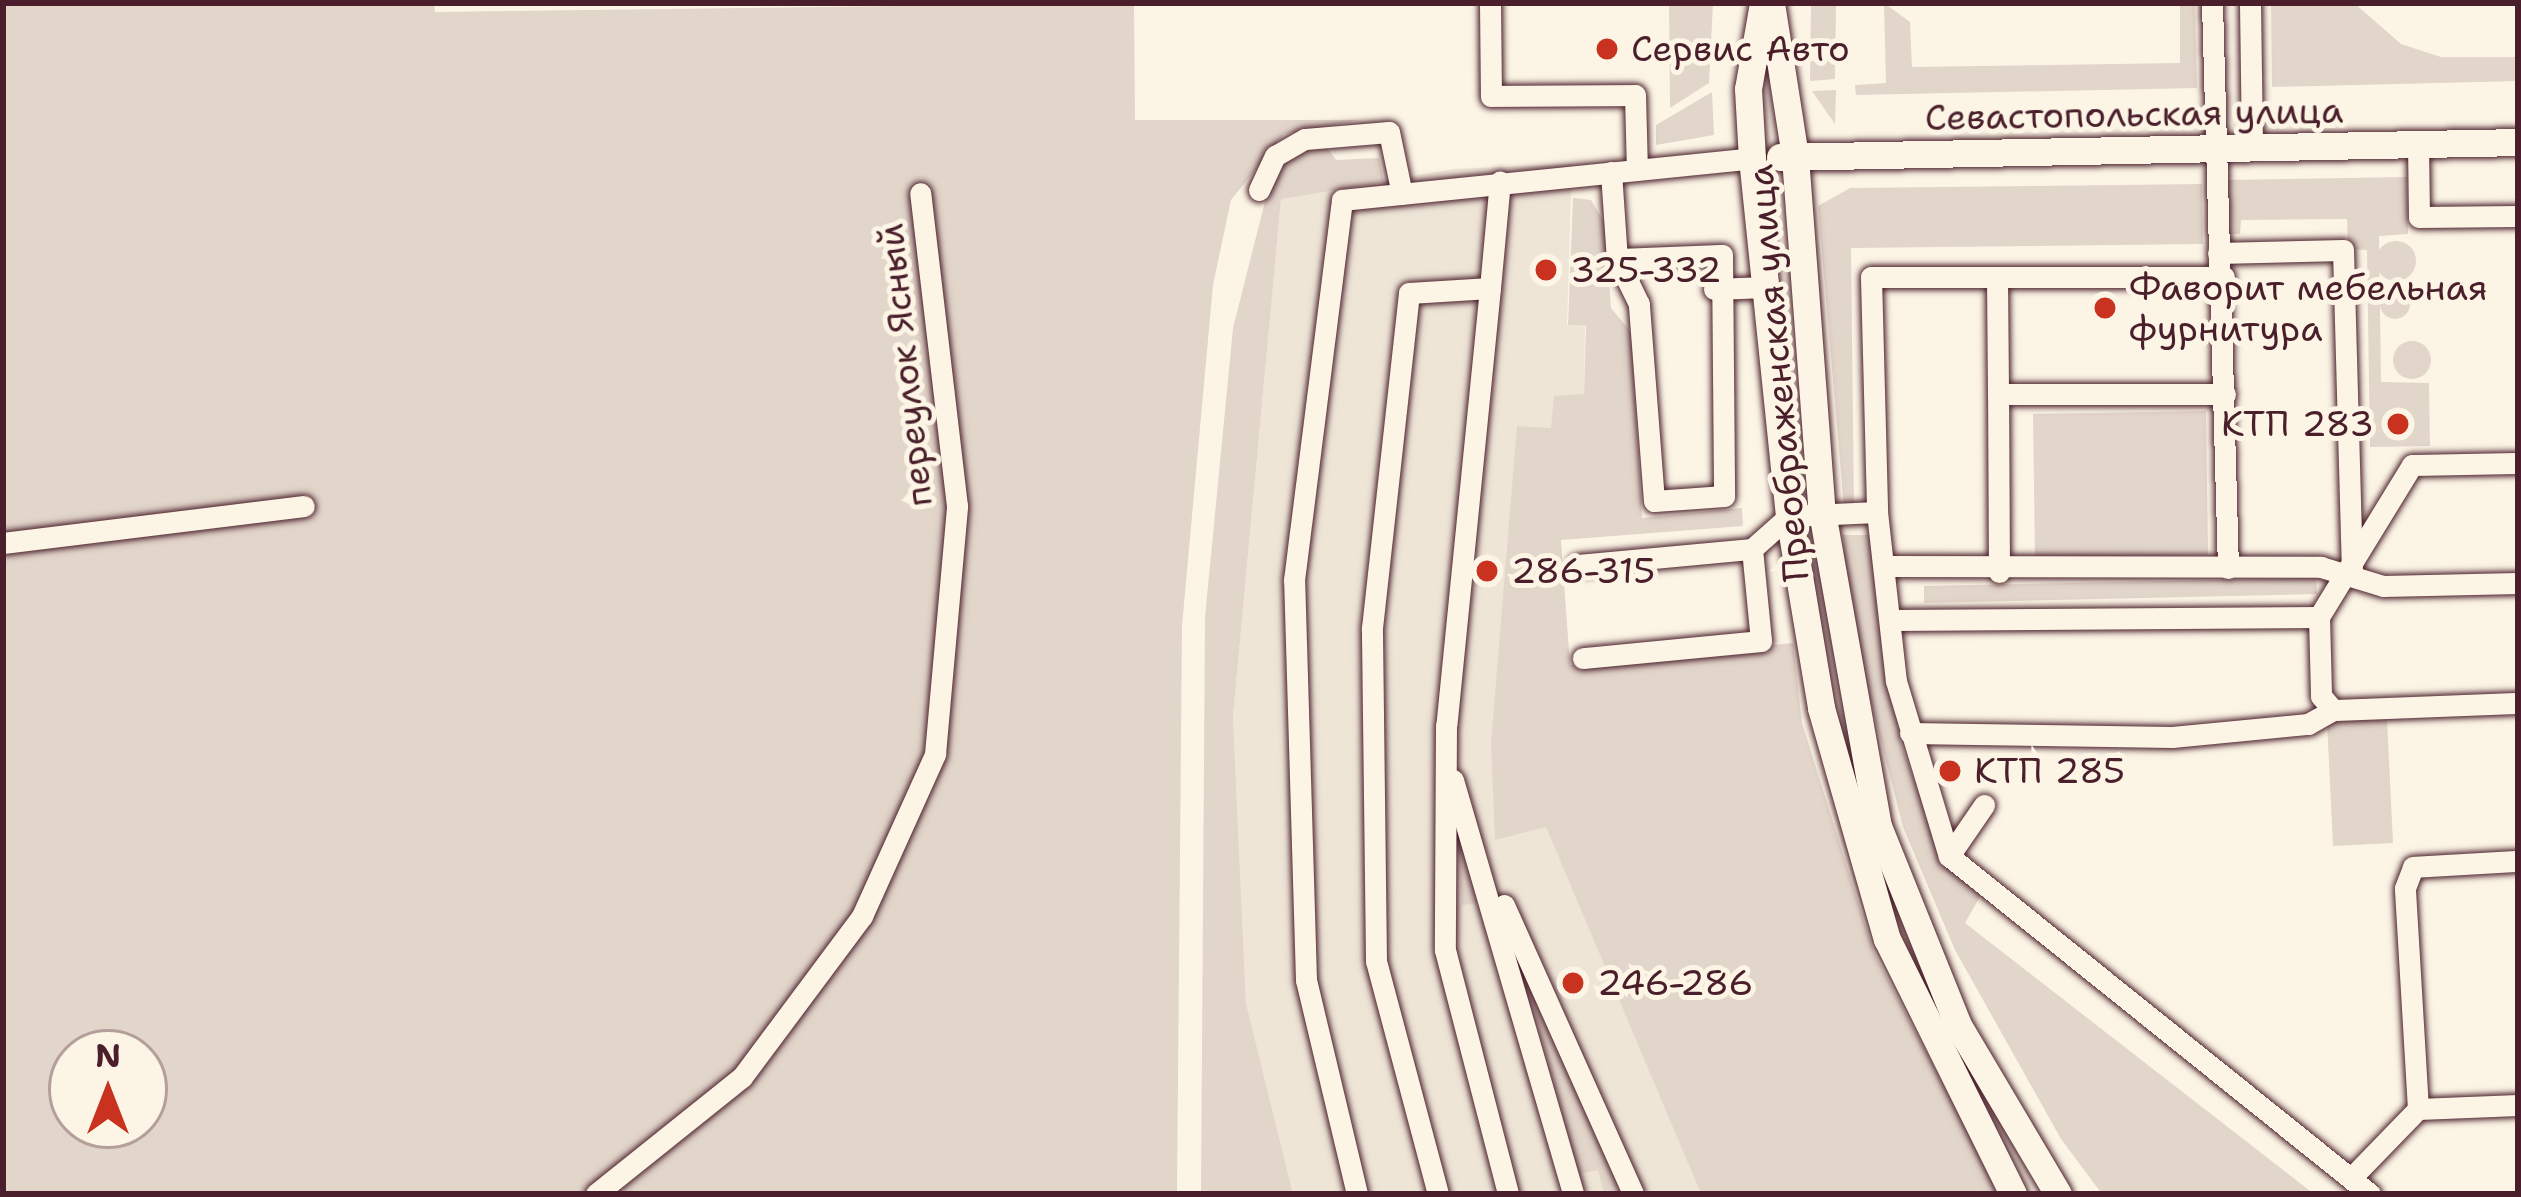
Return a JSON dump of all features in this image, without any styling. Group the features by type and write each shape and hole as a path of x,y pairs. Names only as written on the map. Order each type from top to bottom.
{"main road":[{"name":"Преображенская улица","path":"1767,3 1795,157 1822,512 1878,826 1958,1025 2058,1194"},
{"name":"Преображенская улица","path":"1767,3 1748,89 1752,158 1789,517 1853,840 1936,1054 2013,1194"},
{"name":"Севастопольская улица","path":"1752,158 2518,142"}],"street":[{"path":"1490,3 1491,96 1635,95 1637,170"},
{"path":"2212,3 2218,253 2224,277 2228,568"},
{"path":"2250,3 2252,147"},
{"path":"1259,190 1275,156 1305,139 1389,132 1402,194"},
{"path":"2418,144 2419,217 2518,216"},
{"path":"1357,1194 1306,980 1294,580 1342,200 1752,158"},
{"path":"1611,172 1617,259 1639,304 1654,501 1724,496 1714,289 1722,255 1617,259"},
{"path":"1499,181 1448,765 1445,950 1508,1194"},
{"name":"переулок Ясный","path":"596,1194 742,1077 862,916 935,754 956,506 920,193"},
{"path":"2218,253 2343,250 2352,571"},
{"path":"2224,277 1871,277 1877,512 1892,620 1910,733 1949,856 2370,1194"},
{"path":"1997,277 1999,572"},
{"path":"1714,289 1766,287"},
{"path":"1438,1194 1376,962 1372,628 1409,293 1490,288"},
{"path":"1998,394 2225,394"},
{"path":"2333,710 2321,696 2319,617 2352,571 2412,465 2518,463"},
{"path":"3,543 304,506"},
{"path":"1578,565 1752,549 1789,517 1877,512"},
{"path":"1583,658 1761,641 1752,549"},
{"path":"1884,566 1999,572 2352,571 2383,586 2518,583"},
{"path":"1892,620 2319,617"},
{"path":"1910,733 2172,737 2308,724 2333,710 2518,704"},
{"path":"1448,765 1490,881 1573,1194"},
{"path":"1949,856 1984,805"},
{"path":"2418,1108 2405,888 2413,867 2518,861"},
{"path":"1490,881 1537,961 1633,1194"},
{"path":"2353,1177 2418,1108 2518,1106"}],"shaded area":[{"path":"3,3 434,3 435,12 1134,3 1135,120 1360,120 1284,134 1231,200 1213,285 1182,626 1177,1194 3,1194"},
{"path":"1669,3 1713,3 1709,83 1670,108"},
{"path":"1836,3 1835,79 1810,81 1811,5"},
{"path":"1884,3 1910,22 1912,67 2180,63 2180,3 2195,3 2197,88 1856,95 1855,85 1886,83"},
{"path":"2271,3 2354,3 2401,44 2441,57 2518,57 2518,81 2272,87"},
{"path":"1836,90 1835,124 1812,91"},
{"path":"1712,92 1714,135 1656,145 1656,125"},
{"path":"1323,142 1336,160 1379,158 1384,182 1281,199 1233,716 1246,1003 1293,1194 1201,1194 1205,617 1233,328 1274,166"},
{"path":"1572,164 1567,325 1585,327 1584,394 1551,429 1517,427 1496,839 1546,826 1701,1194 1293,1194 1246,1003 1233,716 1281,198 1454,169"},
{"path":"2407,177 2408,234 2379,236 2381,382 2429,383 2430,446 2370,447 2367,250 2348,249 2347,219 2241,220 2240,234 2222,234 2221,180"},
{"path":"2202,184 2203,244 1851,248 1854,508 1844,507 1818,206 1850,188"},
{"path":"1573,198 1591,200 1605,224 1611,308 1631,332 1642,518 1742,508 1743,526 1561,540 1570,665 1793,643 1802,723 1874,953 2000,1194 1701,1194 1546,827 1495,840 1491,743 1517,426 1551,428 1554,396 1584,394 1586,326 1568,325"},
{"path":"2396,241 2410,247 2416,261 2410,275 2396,281 2382,275 2376,261 2382,247"},
{"path":"2395,289 2406,293 2410,304 2406,315 2395,319 2384,315 2380,304 2384,293"},
{"path":"2412,341 2425,347 2431,360 2425,373 2412,379 2399,373 2393,360 2399,347"},
{"path":"2206,411 2208,555 2035,558 2033,414"},
{"path":"1843,535 1872,535 1900,741 1943,863 1982,893 1965,923 2314,1194 2102,1194 2061,1139 1955,950 1903,827 1847,609"},
{"path":"2316,578 2317,594 1924,603 1924,586"},
{"path":"2387,719 2393,843 2333,846 2327,722"},
{"path":"1458,836 1484,902 1462,905"},
{"path":"1525,974 1626,1194 1604,1194 1598,1170 1579,1174"}],"place":[{"name":"Сервис Авто","path":"1607,49"},
{"name":"325-332","path":"1546,270"},
{"name":"Фаворит мебельная фурнитура","path":"2105,308"},
{"name":"КТП 283","path":"2398,424"},
{"name":"286-315","path":"1487,571"},
{"name":"КТП 285","path":"1950,771"},
{"name":"246-286","path":"1573,983"}]}
